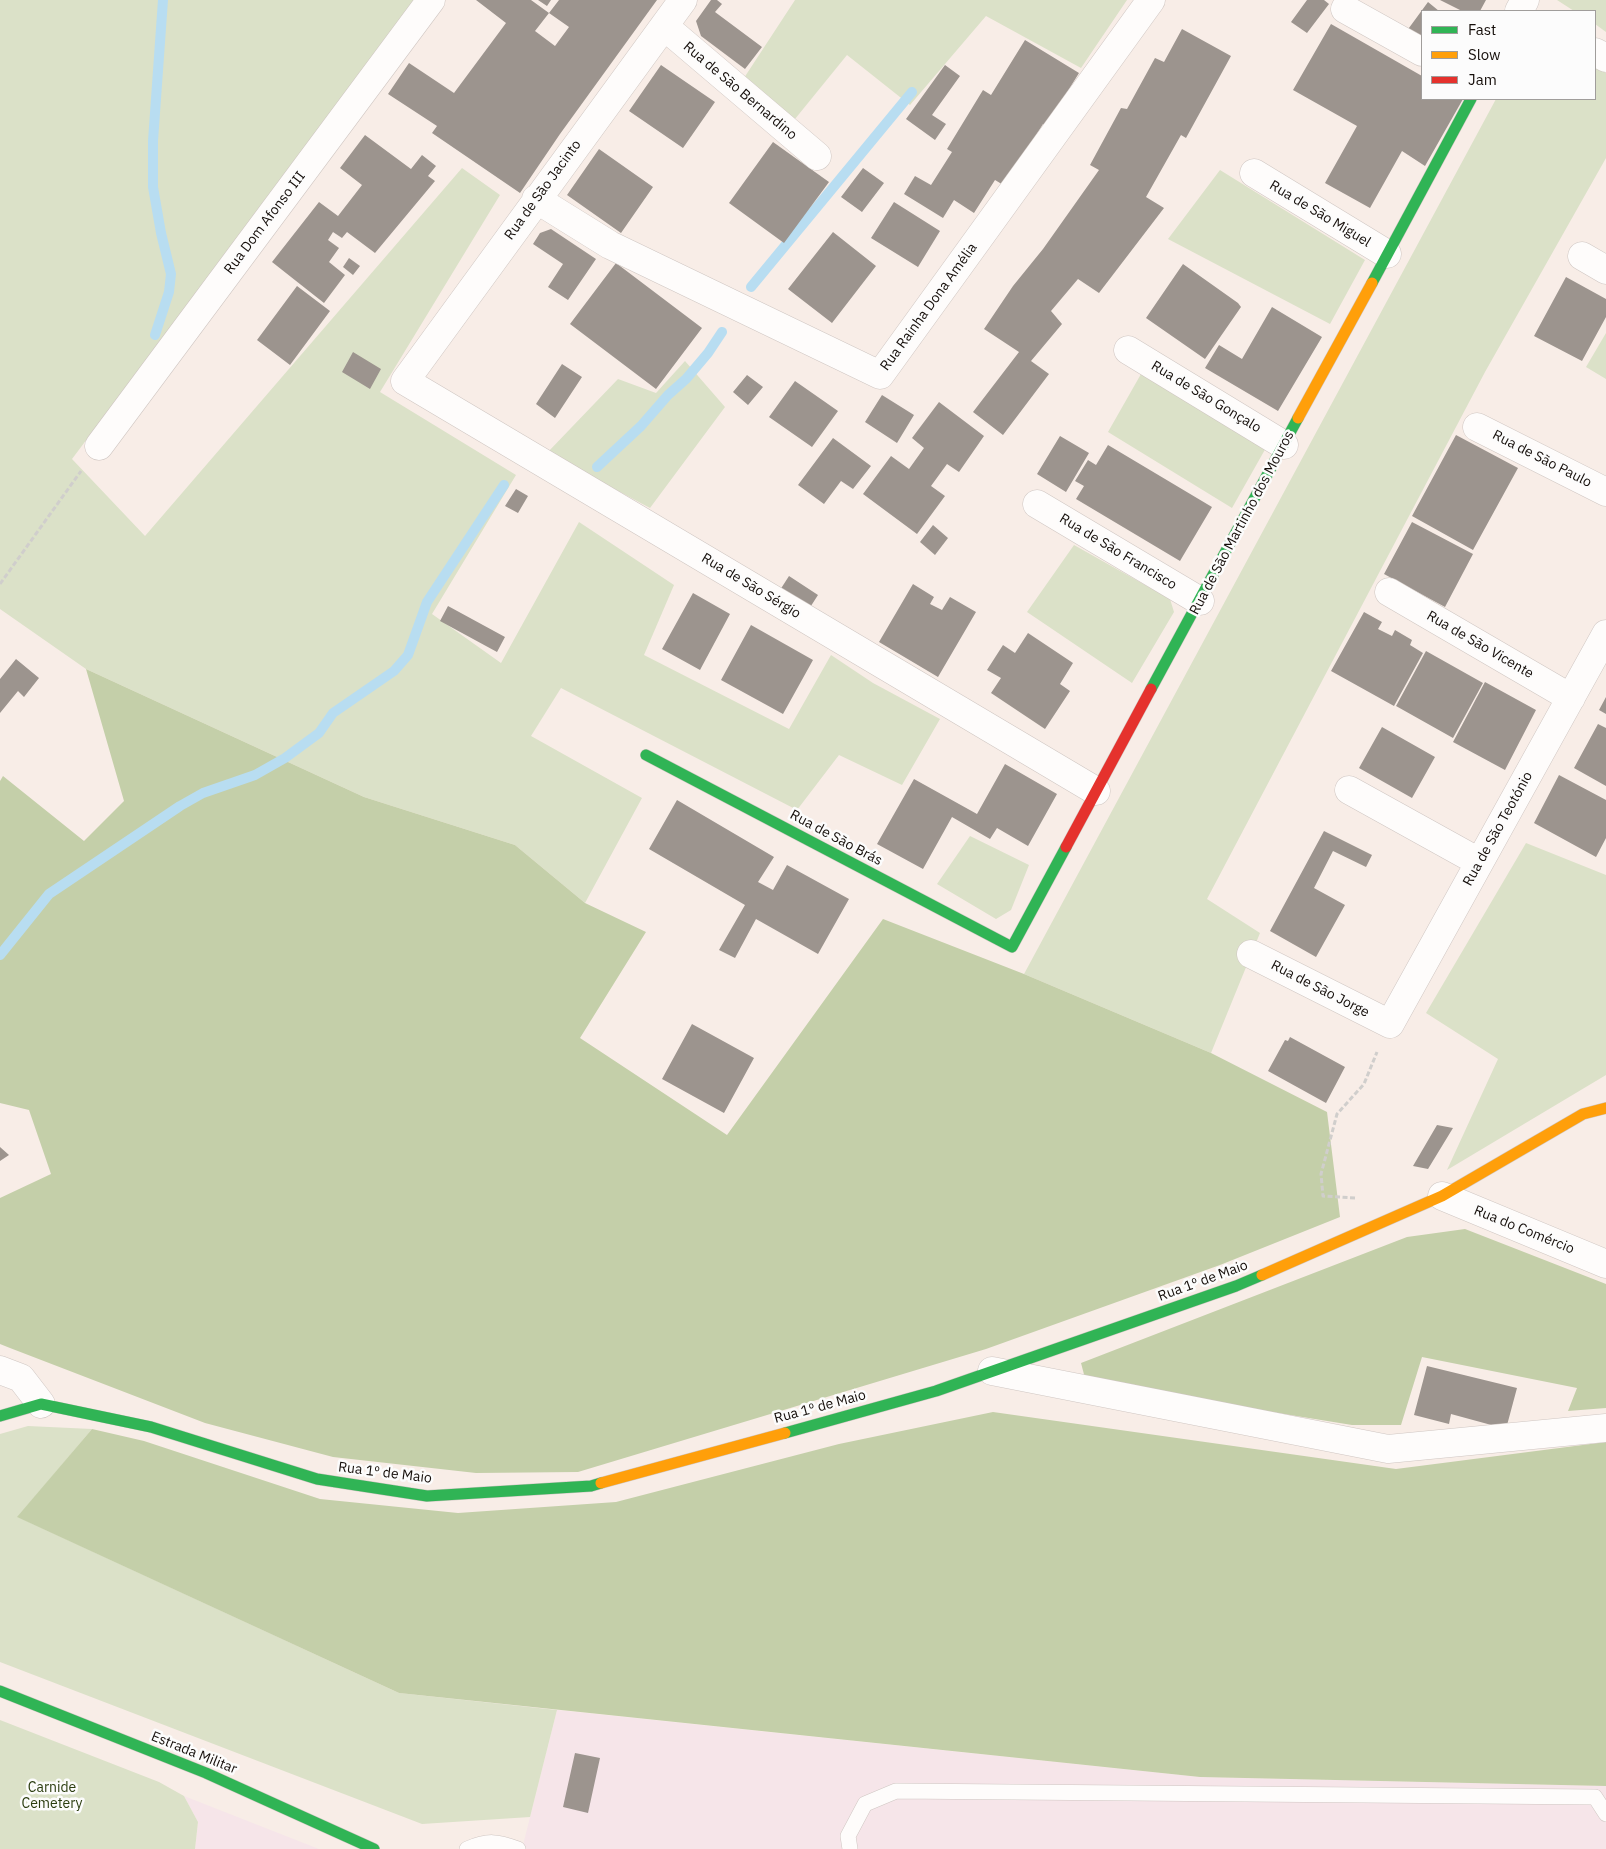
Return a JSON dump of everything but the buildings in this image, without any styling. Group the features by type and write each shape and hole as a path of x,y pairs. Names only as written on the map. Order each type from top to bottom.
{"street":[{"name":"Rua Dom Afonso III","path":"99,446 431,0"},
{"name":"Rua de São Jacinto","path":"405,381 683,0"},
{"name":"Rua Rainha Dona Amélia","path":"536,199 610,245 880,375 1150,0"},
{"path":"1345,9 1421,51"},
{"name":"Rua de São Bernardino","path":"664,26 817,156"},
{"name":"Rua de São Martinho dos Mouros","path":"1012,947 1470,100"},
{"name":"Rua de São Miguel","path":"1254,173 1387,254"},
{"path":"1582,256 1606,270"},
{"name":"Rua de São Gonçalo","path":"1128,350 1284,445"},
{"name":"Rua de São Sérgio","path":"405,381 1096,791"},
{"name":"Rua de São Paulo","path":"1477,427 1606,492"},
{"name":"Rua de São Francisco","path":"1037,504 1200,601"},
{"name":"Rua de São Vicente","path":"1389,592 1571,698"},
{"name":"Rua de São Teotónio","path":"1390,1024 1606,634"},
{"name":"Rua de São Brás","path":"646,755 1012,947"},
{"path":"1348,790 1480,862"},
{"name":"Rua de São Jorge","path":"1251,954 1390,1024"},
{"name":"Rua 1º de Maio","path":"0,1416 41,1404 151,1427 316,1479 427,1496 591,1486 936,1390 1236,1286 1442,1196 1583,1114 1606,1108"},
{"name":"Rua do Comércio","path":"1442,1196 1606,1264"},
{"path":"0,1370 21,1378 41,1404"},
{"path":"992,1371 1388,1450 1606,1428"},
{"name":"Estrada Militar","path":"0,1691 206,1772 374,1849"}],"lane":[{"path":"850,1849 848,1836 865,1804 896,1791 1595,1797 1606,1814"},
{"path":"467,1849 483,1843 500,1842 518,1849"}],"path":[{"path":"0,584 99,446"},
{"path":"1364,1084 1337,1114 1321,1174 1323,1196 1362,1199 1390,1219"}],"shaded area":[{"path":"557,1710 1200,1777 1606,1786 1606,1849 522,1849"},
{"path":"184,1796 319,1849 195,1849 198,1822"}],"green space":[{"path":"0,0 417,0 72,459 145,536 462,168 500,195 380,392 516,475 432,614 501,663 579,522 674,585 644,655 789,729 831,655 873,683 940,719 902,785 839,755 797,810 561,688 531,736 642,798 585,903 515,845 364,797 86,669 0,609"},
{"path":"795,0 1127,0 1081,68 986,16 910,105 847,55 795,119 742,81"},
{"path":"1557,0 1606,0 1606,32 1596,25 1596,10 1572,10"},
{"path":"1596,68 1606,73 1606,158 1485,372 1207,899 1260,933 1211,1053 1024,974 1495,100 1596,100"},
{"path":"1220,170 1365,260 1330,324 1168,239"},
{"path":"1606,333 1606,379 1586,367"},
{"path":"685,361 725,407 650,508 547,453 618,379 656,393"},
{"path":"1141,374 1267,446 1232,508 1108,432"},
{"path":"1074,545 1170,599 1174,612 1132,683 1027,612"},
{"path":"86,669 364,797 515,845 585,903 646,932 580,1038 727,1135 883,919 1024,974 1211,1053 1327,1112 1340,1217 1220,1265 986,1349 578,1472 476,1473 333,1457 205,1423 0,1344 0,1198 51,1174 29,1110 0,1103 0,781 3,776 84,841 124,801"},
{"path":"970,836 1029,865 1011,910 996,919 937,884"},
{"path":"1526,843 1606,875 1606,1075 1447,1170 1498,1059 1426,1013"},
{"path":"1465,1229 1606,1284 1606,1408 1568,1411 1577,1388 1422,1357 1401,1425 1352,1425 1086,1382 1081,1363 1407,1237"},
{"path":"993,1412 1396,1469 1606,1442 1606,1786 1200,1777 399,1693 17,1517 92,1429 144,1441 320,1499 458,1513 616,1502 839,1444"},
{"path":"28,1426 92,1429 18,1517 399,1693 557,1710 530,1817 422,1824 0,1662 0,1434"},
{"name":"Carnide Cemetery","path":"0,1720 159,1782 184,1796 198,1822 195,1849 0,1849"}],"waterway":[{"path":"155,335 169,292 171,274 153,187 153,141 163,0"},
{"path":"751,287 912,92"},
{"path":"597,467 641,426 668,395 686,379 708,353 722,332"},
{"path":"0,955 49,894 180,806 203,793 255,775 285,758 319,733 333,713 394,671 408,655 427,602 504,485"}],"traffic: fast":[{"path":"1372,283 1470,100"},
{"path":"1151,689 1298,418"},
{"path":"646,755 1012,947 1066,847"},
{"path":"785,1433 936,1391 1236,1286 1262,1275"},
{"path":"0,1416 41,1404 151,1427 317,1479 427,1496 591,1486 601,1483"},
{"path":"0,1691 206,1773 374,1849"}],"traffic: slow":[{"path":"1298,418 1372,283"},
{"path":"1262,1275 1442,1196 1583,1114 1606,1108"},
{"path":"601,1483 785,1433"}],"traffic: jam":[{"path":"1066,847 1151,689"}]}
